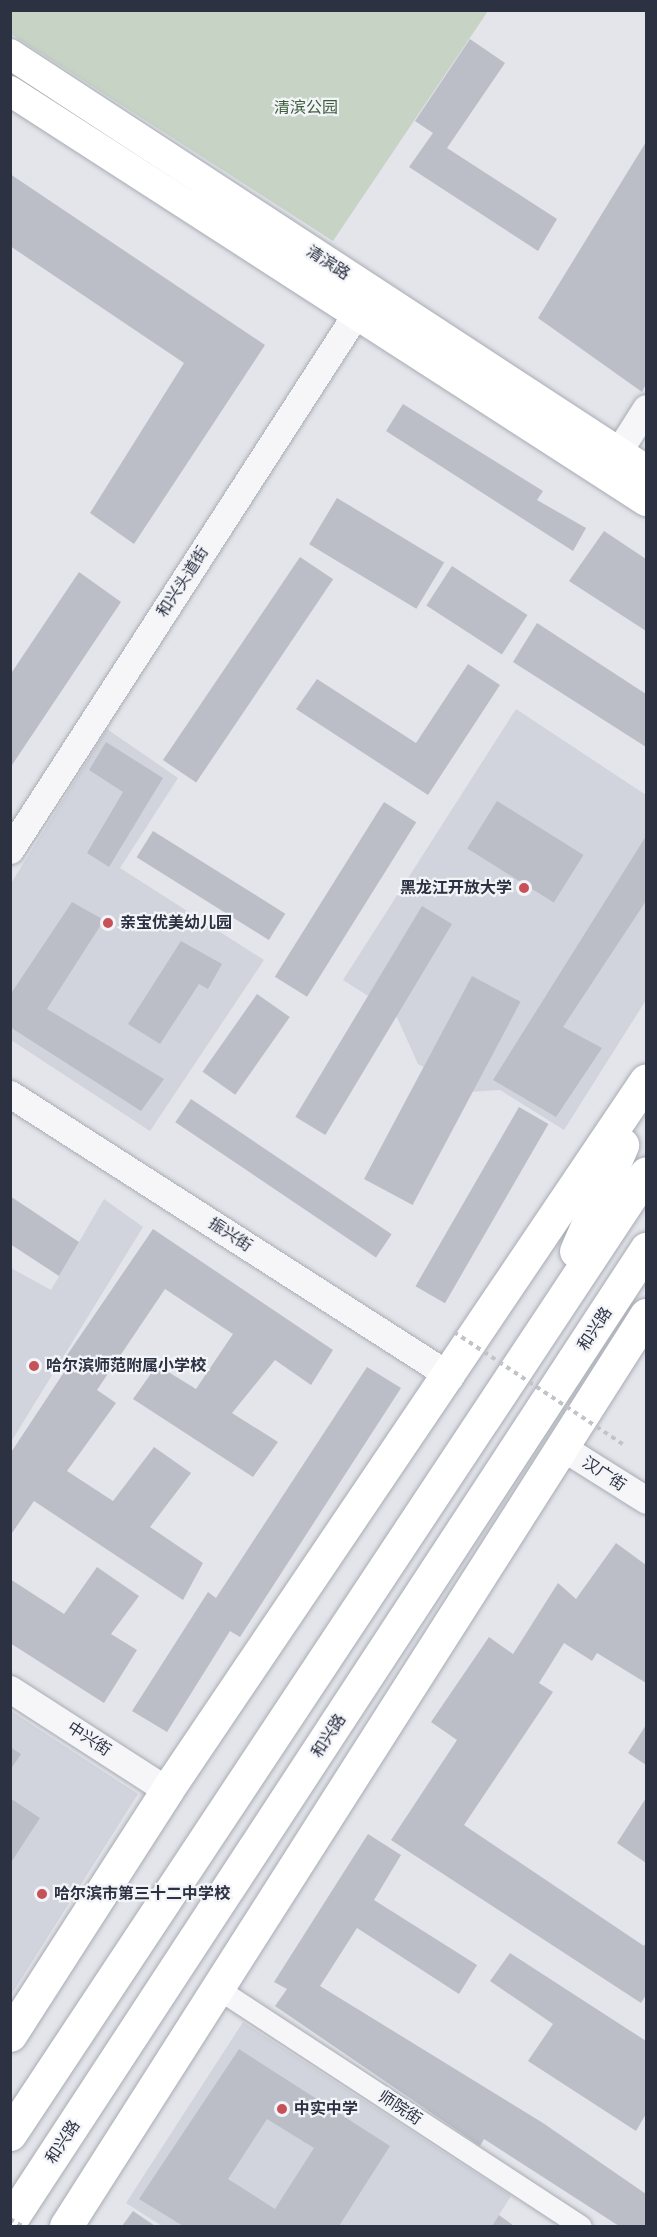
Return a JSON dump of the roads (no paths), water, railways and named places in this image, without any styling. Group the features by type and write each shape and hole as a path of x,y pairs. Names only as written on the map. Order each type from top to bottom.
{"highway":[{"path":"10,2035 167,1790 450,1376 646,1080"},
{"path":"543,1328 646,1088"},
{"path":"10,2134 646,1173"},
{"name":"和兴路","path":"10,2220 646,1249"},
{"path":"619,1357 646,1292"},
{"path":"66,2226 219,1990 646,1315"},
{"path":"10,2094 82,2026"}],"main road":[{"name":"清滨路","path":"10,54 646,470"},
{"name":"清滨路","path":"10,91 646,501"}],"street":[{"name":"和兴头道街","path":"10,850 356,314"},
{"path":"618,452 646,408"},
{"name":"振兴街","path":"10,1094 450,1376"},
{"name":"汉广街","path":"562,1447 646,1500"},
{"name":"中兴街","path":"10,1689 167,1790"},
{"name":"师院街","path":"219,1990 581,2226"}],"place":[{"name":"黑龙江开放大学","path":"524,888"},
{"name":"亲宝优美幼儿园","path":"108,923"},
{"name":"哈尔滨师范附属小学校","path":"34,1366"},
{"name":"哈尔滨市第三十二中学校","path":"42,1894"},
{"name":"中实中学","path":"282,2109"}],"park label":[{"name":"清滨公园","path":"306,108"}]}
